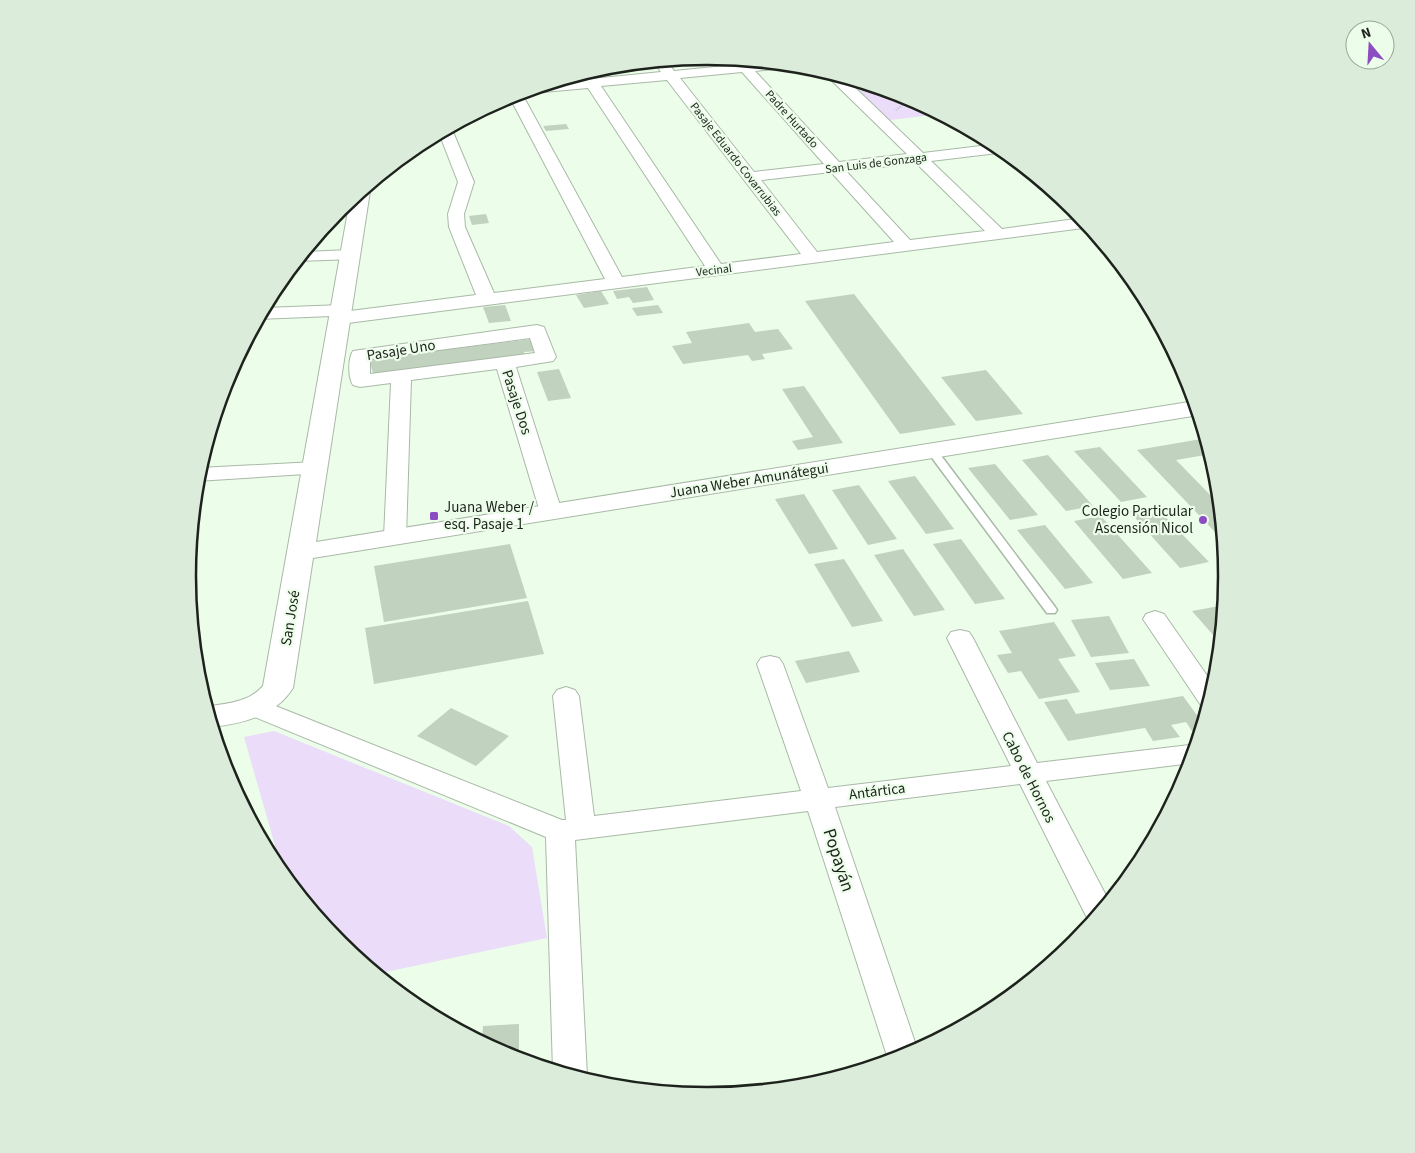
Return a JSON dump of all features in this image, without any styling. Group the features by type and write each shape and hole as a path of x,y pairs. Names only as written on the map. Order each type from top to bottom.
{"street":[{"path":"562,86 670,75 726,66"},
{"name":"Padre Hurtado","path":"744,66 906,246"},
{"name":"Pasaje Eduardo Covarrubias","path":"664,67 813,258"},
{"path":"592,83 716,270"},
{"path":"842,83 998,234"},
{"path":"519,101 616,283"},
{"path":"448,136 466,182 456,214 457,227 487,299"},
{"name":"San Luis de Gonzaga","path":"750,177 989,150"},
{"name":"San José","path":"215,716 231,714 266,702 278,688 358,203"},
{"name":"Vecinal","path":"269,314 341,314 487,299 1078,224"},
{"path":"308,258 350,255"},
{"name":"Pasaje Uno","path":"395,537 401,376 360,381 360,355 537,331 546,357 505,363"},
{"name":"Pasaje Dos","path":"401,376 505,363 551,512"},
{"name":"Juana Weber Amunátegui","path":"301,552 1191,409"},
{"path":"207,474 314,468"},
{"path":"1155,619 1205,693"},
{"name":"Cabo de Hornos","path":"960,638 1027,774 1097,908"},
{"name":"Popayán","path":"770,664 818,798 901,1050"},
{"path":"566,696 570,830 570,1069"},
{"path":"254,707 570,830"},
{"name":"Antártica","path":"570,830 1187,754"}],"lane":[{"path":"932,451 1051,610"}],"shaded area":[{"path":"866,90 928,115 882,121 851,92"},
{"path":"274,731 509,826 532,847 547,938 384,972 370,961 323,914 282,861 277,852 244,737"}],"building":[{"path":"566,124 569,129 546,131 543,126"},
{"path":"486,214 489,223 472,225 469,216"},
{"path":"647,287 654,300 633,303 629,297 617,299 613,291"},
{"path":"601,291 609,304 584,308 576,295"},
{"path":"854,294 956,425 900,434 805,301"},
{"path":"505,305 511,321 489,323 483,307"},
{"path":"658,305 663,313 637,316 632,308"},
{"path":"749,323 755,332 778,329 793,349 762,354 765,359 752,361 748,355 683,364 672,346 692,343 686,332"},
{"path":"532,339 537,351 524,352 525,356 374,377 369,359"},
{"path":"559,369 571,398 548,401 537,372"},
{"path":"986,370 1023,414 976,421 941,377"},
{"path":"804,386 843,443 798,450 792,441 813,437 782,389"},
{"path":"1200,439 1204,455 1176,460 1213,498 1217,532 1215,532 1137,450"},
{"path":"1100,447 1147,497 1121,502 1074,451"},
{"path":"1048,455 1093,506 1066,511 1022,460"},
{"path":"995,464 1038,515 1010,520 968,468"},
{"path":"915,476 954,529 926,534 888,481"},
{"path":"859,485 897,539 868,545 832,490"},
{"path":"804,494 838,549 809,554 775,499"},
{"path":"1155,506 1209,562 1180,568 1129,511"},
{"path":"1101,516 1152,573 1123,579 1074,521"},
{"path":"1045,525 1093,583 1065,589 1017,530"},
{"path":"961,539 1005,599 975,604 933,544"},
{"path":"510,544 527,598 384,622 374,566"},
{"path":"903,549 945,610 914,616 874,555"},
{"path":"844,559 883,621 852,627 814,564"},
{"path":"528,601 544,654 374,684 365,628"},
{"path":"1218,606 1215,638 1192,611"},
{"path":"1109,616 1129,653 1091,657 1071,620"},
{"path":"1054,622 1076,656 1058,659 1080,692 1039,699 1021,671 1008,673 997,655 1012,653 999,631"},
{"path":"849,651 860,672 806,683 795,661"},
{"path":"1134,659 1150,686 1110,690 1095,663"},
{"path":"1183,696 1199,718 1195,730 1192,731 1186,722 1171,725 1180,737 1153,741 1145,728 1068,741 1044,702 1067,699 1076,714"},
{"path":"451,708 509,736 476,766 417,736"},
{"path":"519,1024 519,1052 482,1036 483,1026"}],"place":[{"name":"Juana Weber / esq. Pasaje 1","path":"434,516"},
{"name":"Colegio Particular Ascensión Nicol","path":"1203,520"}]}
